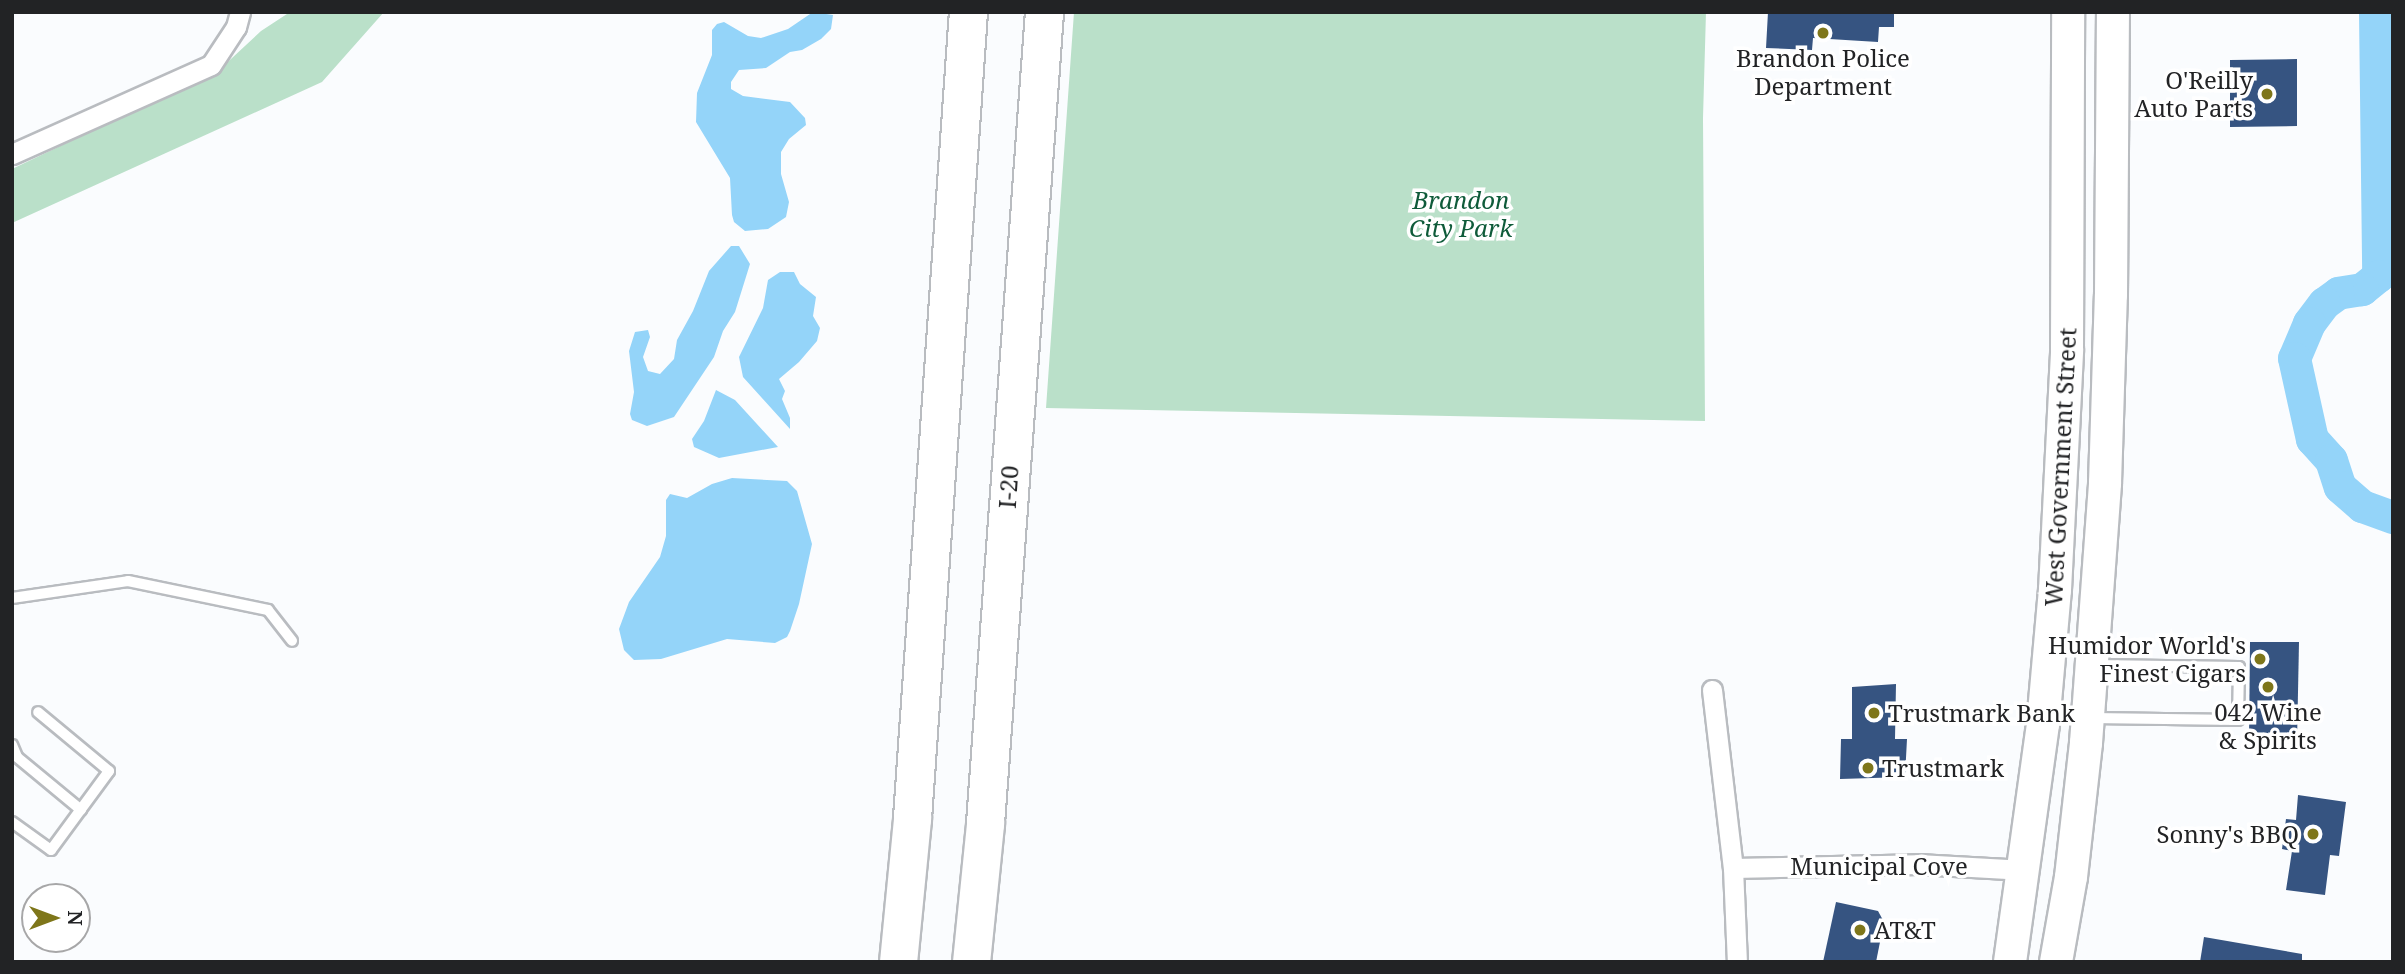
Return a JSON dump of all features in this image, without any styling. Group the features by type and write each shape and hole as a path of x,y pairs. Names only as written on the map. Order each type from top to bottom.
{"highway":[{"path":"898,962 912,818 968,12"},
{"name":"I-20","path":"971,962 985,823 1044,12"}],"main road":[{"name":"West Government Street","path":"2010,962 2025,870 2043,724 2056,564 2067,349 2068,12"},
{"name":"West Government Street","path":"2056,962 2071,877 2088,718 2106,470 2113,12"},
{"path":"2068,155 2112,156"},
{"path":"2025,870 2071,877"}],"street":[{"path":"12,154 211,65 236,27 240,12"},
{"path":"1712,690 1733,868 1737,962"},
{"name":"Municipal Cove","path":"1733,868 1918,864 2025,870"}],"lane":[{"path":"12,598 128,581 268,610 292,641"},
{"path":"2088,718 2238,720 2239,667 2093,665"},
{"path":"12,822 51,850 109,771 38,712"},
{"path":"12,745 17,757 81,810"}],"green space":[{"path":"290,12 384,12 322,82 12,223 12,169 218,71 261,31"},
{"name":"Brandon City Park","path":"1074,12 1706,12 1703,118 1705,421 1046,408"}],"water":[{"path":"813,12 833,15 831,29 821,39 802,50 790,52 766,68 739,70 731,82 731,89 743,96 790,102 805,118 806,125 789,139 781,152 781,174 789,202 786,217 768,229 745,231 734,222 732,215 730,178 696,122 697,93 712,55 712,30 717,24 724,22 748,36 761,38 788,29"},
{"path":"731,246 739,246 750,264 735,312 723,331 714,357 674,417 647,426 632,420 630,414 634,392 629,351 635,332 648,330 650,337 643,357 648,371 660,374 674,359 677,340 693,311 709,271"},
{"path":"780,272 794,272 800,284 816,297 813,316 820,328 817,341 799,362 779,379 785,391 782,399 790,418 790,429 743,377 739,357 763,308 768,280"},
{"path":"716,390 735,400 778,447 719,458 694,447 692,439 704,421"},
{"path":"732,478 787,481 797,491 812,544 799,604 787,637 775,643 727,639 661,659 634,660 624,650 619,629 629,602 660,557 666,536 666,500 670,494 687,498 712,484"}],"building":[{"name":"Brandon Police Department","path":"1768,12 1894,12 1894,27 1879,27 1878,42 1813,38 1812,50 1766,48"},
{"path":"2297,59 2297,126 2230,127 2230,60"},
{"path":"2250,642 2299,642 2297,742 2249,741"},
{"name":"Trustmark Bank","path":"1896,684 1895,739 1907,739 1905,777 1840,779 1841,739 1852,739 1852,687"},
{"name":"Sonny's BBQ","path":"2298,795 2346,802 2339,856 2330,855 2325,895 2286,890 2292,851 2282,849 2286,819 2296,820"},
{"path":"1836,902 1878,911 1884,922 1876,962 1823,962"},
{"path":"2204,937 2302,954 2302,962 2200,962"}],"waterway":[{"path":"2375,12 2378,276 2362,289 2338,293 2324,303 2309,323 2294,358 2312,439 2331,460 2340,487 2362,506 2393,517"}],"place":[{"name":"Brandon Police Department","path":"1823,33"},
{"name":"O'Reilly Auto Parts","path":"2267,94"},
{"name":"Humidor World's Finest Cigars","path":"2260,659"},
{"name":"042 Wine & Spirits","path":"2268,687"},
{"name":"Trustmark Bank","path":"1874,713"},
{"name":"Trustmark","path":"1868,768"},
{"name":"Sonny's BBQ","path":"2313,834"},
{"name":"AT&T","path":"1860,930"}]}
